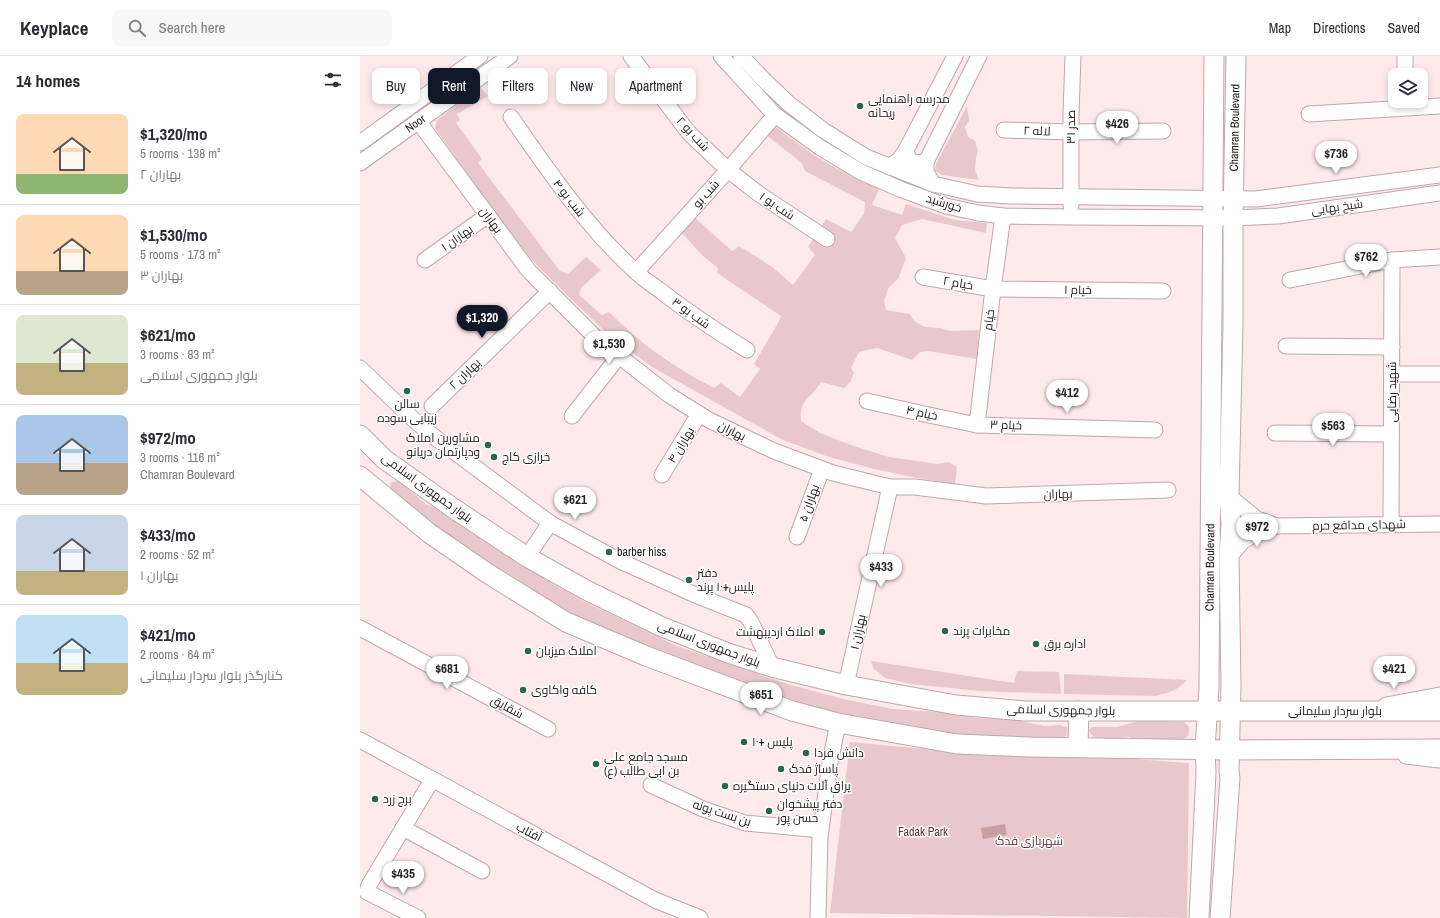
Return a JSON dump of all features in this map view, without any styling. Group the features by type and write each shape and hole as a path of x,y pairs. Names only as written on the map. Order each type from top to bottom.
{"main road":[{"name":"Chamran Boulevard","path":"1199,918 1206,772 1205,749 1209,687 1214,208 1214,56"},
{"name":"Chamran Boulevard","path":"1220,918 1230,778 1231,685 1229,557 1231,524 1229,496 1234,324 1233,218 1236,56"},
{"name":"بلوار جمهوری اسلامی","path":"360,435 384,459 453,508 527,557 586,590 660,626 728,654 772,667 846,684 956,705 1025,711 1230,712"},
{"path":"360,476 429,533 487,573 566,622 646,656 792,711 838,723 956,744 1030,747 1078,746 1230,750 1440,749"},
{"path":"1078,746 1079,711"},
{"name":"بلوار سردار سلیمانی","path":"1230,712 1440,711"}],"street":[{"name":"Noor","path":"360,143 480,56"},
{"name":"Noor","path":"360,163 510,56"},
{"name":"شب بو ۲","path":"631,56 688,132 728,170"},
{"name":"خورشید","path":"721,56 775,115 821,148 861,172 900,189 946,206 978,213 1003,216 1070,217 1214,208"},
{"name":"خورشید","path":"741,56 788,103 822,130 866,157 933,184 977,194 1072,197 1214,208"},
{"path":"889,167 899,160 906,150 955,56"},
{"path":"933,184 926,172 926,162 979,56"},
{"name":"صدر ۳۱","path":"1070,217 1072,197 1071,132 1073,56"},
{"path":"1405,68 1406,56"},
{"path":"1308,114 1388,106"},
{"path":"1428,106 1440,106"},
{"name":"شب بو","path":"636,272 728,170 775,115"},
{"name":"شب بو ۴","path":"511,118 553,177 590,225 636,272"},
{"name":"بهاران","path":"418,121 529,271 595,337 670,395 710,420 774,451 822,469 890,487 915,487 986,496 1168,490"},
{"name":"لاله ۲","path":"1004,130 1071,132 1163,131"},
{"path":"906,150 908,158 913,163 926,162"},
{"name":"شب بو ۱","path":"728,170 759,194 827,239"},
{"name":"شیخ بهایی","path":"1214,208 1234,199 1256,199 1440,175"},
{"name":"شیخ بهایی","path":"1214,208 1233,218 1278,216 1440,193"},
{"name":"بهاران ۱","path":"425,260 488,215"},
{"name":"خیام","path":"977,424 1003,216"},
{"path":"1290,280 1392,260 1440,257"},
{"name":"شهید رضایی","path":"1391,524 1392,260"},
{"name":"شب بو ۳","path":"636,272 709,326 747,350"},
{"name":"خیام ۲","path":"923,277 993,289"},
{"name":"خیام ۱","path":"993,289 1163,291"},
{"name":"بهاران ۲","path":"432,406 550,291"},
{"path":"1286,346 1392,347"},
{"path":"572,416 619,356"},
{"path":"360,368 415,421 437,439 550,523 620,561 693,594 746,615 751,622 772,667"},
{"path":"1392,374 1440,374"},
{"name":"خیام ۴","path":"867,401 977,424"},
{"name":"بهاران ۴","path":"662,475 699,414"},
{"name":"خیام ۳","path":"977,424 1155,430"},
{"path":"1275,433 1392,434"},
{"name":"بهاران ۵","path":"797,537 822,469"},
{"name":"بهاران ۱","path":"846,684 890,487"},
{"path":"1229,496 1257,519 1277,526"},
{"path":"527,557 550,523"},
{"name":"شهدای مدافع حرم","path":"1277,526 1440,524"},
{"path":"1229,557 1243,541 1261,530 1277,526"},
{"name":"شقایق","path":"360,628 548,729"},
{"path":"1353,711 1440,695"},
{"path":"818,918 821,830 830,763 838,723"},
{"name":"آفتاب","path":"360,740 655,900 700,918"},
{"path":"1357,749 1440,760"},
{"path":"418,918 367,892 364,883 404,828 432,780"},
{"name":"بن بست پونه","path":"650,785 703,810 745,823 821,830"},
{"path":"404,828 482,871"}],"green space":[{"path":"480,87 488,96 480,101"},
{"path":"458,104 474,104 457,114 460,120 456,123 482,159 478,163 560,271 568,274 586,257 601,270 581,288 579,295 602,315 609,312 645,344 685,372 714,388 721,383 740,397 760,369 754,364 781,316 717,273 718,268 704,257 681,232 694,217 732,251 739,246 771,266 793,285 815,255 808,247 826,219 851,232 864,214 865,202 805,171 802,163 766,135 773,125 815,156 847,174 879,189 872,205 902,215 906,204 955,220 987,223 986,233 922,219 902,225 895,238 906,258 898,279 889,287 884,300 886,310 910,314 914,321 925,327 940,328 951,331 979,330 977,359 928,351 920,352 912,360 877,348 859,352 851,368 854,373 850,382 844,388 821,382 804,403 801,414 801,421 820,433 851,445 889,457 938,464 949,462 957,467 955,484 870,468 826,456 781,439 652,367 609,335 532,260 486,200 435,128 437,120"},
{"path":"967,106 969,121 965,127 968,137 975,141 978,151 975,170 979,180 942,175 935,171 936,164"},
{"path":"399,481 427,505 438,508 546,580 581,600 677,646 791,685 843,699 893,709 937,712 977,718 1012,719 1044,726 1060,725 1067,727 1067,735 1062,739 952,734 840,718 736,682 589,623 560,607 480,559 401,503 389,490 391,482"},
{"path":"871,661 1014,683 1017,671 1059,672 1061,694 979,691 910,684 885,678 873,668"},
{"path":"1064,674 1187,680 1172,691 1155,696 1064,694"},
{"path":"1139,721 1184,722 1189,727 1189,735 1181,741 1139,742 1130,737 1108,739 1095,738 1089,730 1092,727 1117,727"},
{"name":"Fadak Park","path":"850,742 1021,756 1106,757 1189,763 1187,918 830,913"}],"shaded area":[{"path":"1005,824 1007,835 983,839 981,828"}],"place":[{"name":"مدرسه راهنمایی ریحانه","path":"860,106"},
{"name":"سالن زیبایی سوده","path":"407,391"},
{"name":"مشاورین املاک ودپارتمان دریانو","path":"488,445"},
{"name":"خرازی کاج","path":"494,457"},
{"name":"barber hiss","path":"609,552"},
{"name":"دفتر پلیس+۱۰ پرند","path":"689,580"},
{"name":"مخابرات پرند","path":"945,631"},
{"name":"املاک اردیبهشت","path":"822,632"},
{"name":"اداره برق","path":"1036,644"},
{"name":"املاک میزبان","path":"528,651"},
{"name":"کافه واکاوی","path":"523,690"},
{"name":"پلیس +۱۰","path":"744,742"},
{"name":"دانش فردا","path":"806,753"},
{"name":"مسجد جامع علی بن ابی طالب (ع)","path":"596,764"},
{"name":"پاساژ فدک","path":"781,769"},
{"name":"یراق آلات دنیای دستگیره","path":"725,786"},
{"name":"برج زرد","path":"375,799"},
{"name":"دفتر پیشخوان حسن پور","path":"769,811"}],"park label":[{"name":"شهربازی فدک","path":"1029,841"}]}
